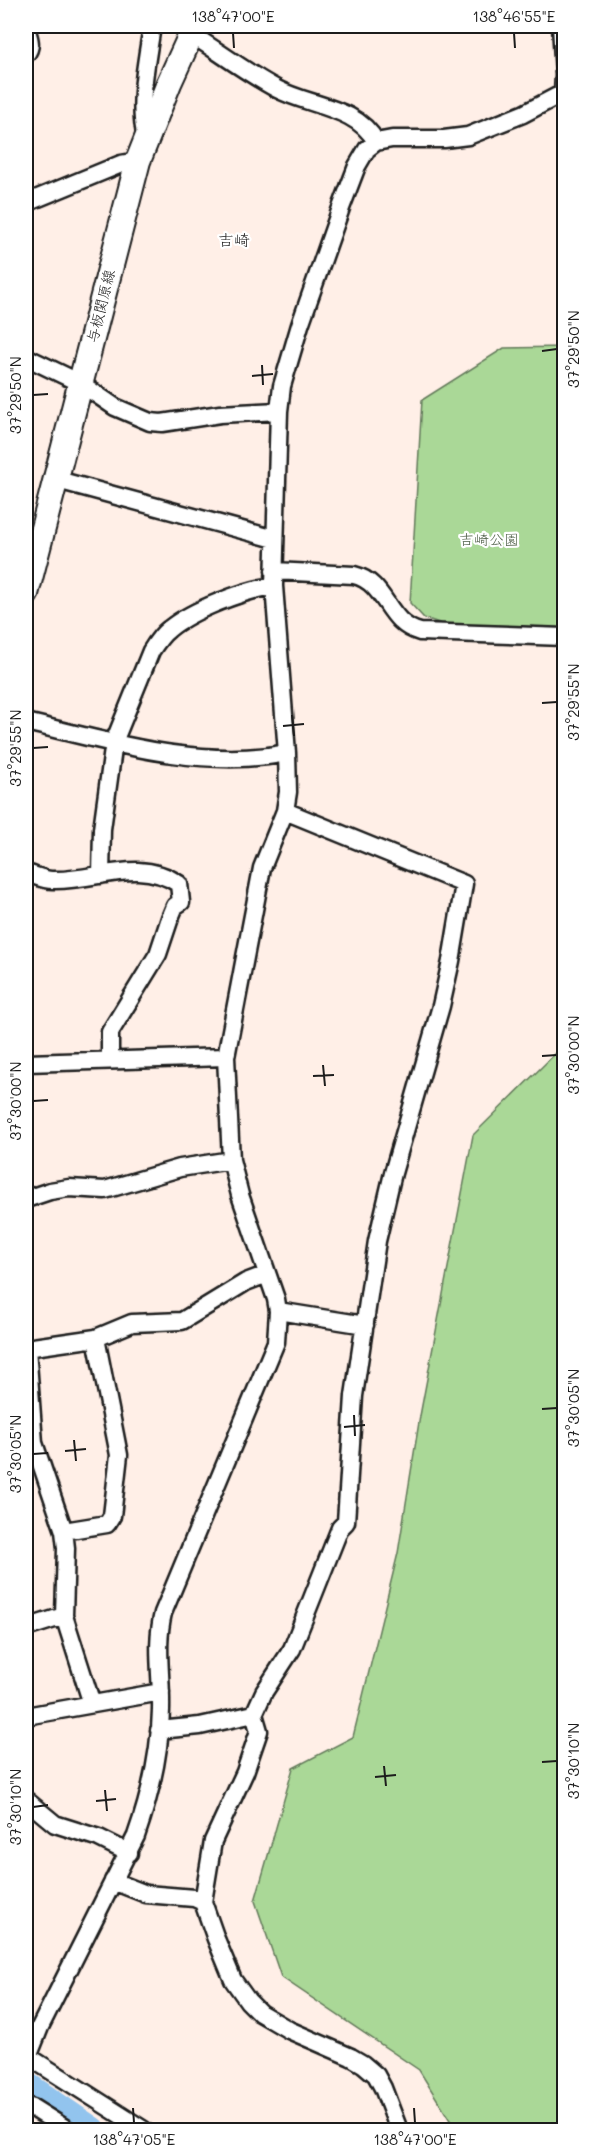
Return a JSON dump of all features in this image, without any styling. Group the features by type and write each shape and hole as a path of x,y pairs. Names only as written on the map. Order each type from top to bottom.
{"main road":[{"name":"与板関原線","path":"26,594 138,161 193,29"}],"street":[{"path":"146,138 143,125 143,102 152,26"},
{"path":"144,2130 26,2058 129,1852 146,1807 154,1771 159,1730 161,1692 158,1643 163,1613 276,1342 278,1311 276,1299 240,1195 231,1160 226,1057 260,877 274,834 285,811 288,792 274,578 279,411 288,362 340,208 357,166 367,149 376,142 392,139 444,139 468,136 523,114 563,93 561,26"},
{"path":"26,28 30,45 26,54"},
{"path":"193,29 277,89 352,117 364,124 376,142"},
{"path":"26,203 121,164 138,161"},
{"path":"26,357 80,383 115,407 150,422 162,423 211,414 279,411"},
{"path":"54,479 275,539"},
{"path":"101,875 102,829 114,742 151,651 159,638 170,628 212,606 257,588 274,578 354,575 372,583 400,622 420,632 564,637"},
{"path":"26,723 158,753 219,757 269,757 287,753"},
{"path":"285,811 464,884 441,1006 393,1173 377,1241 354,1396 346,1522 340,1528 292,1649 264,1692 254,1714 259,1731 245,1772 213,1841 203,1902 233,1980 248,2001 260,2013 289,2030 363,2064 376,2075 399,2130"},
{"path":"26,873 51,880 140,870 157,873 179,884 181,902 175,906 158,954 110,1032 110,1060"},
{"path":"26,1063 226,1057"},
{"path":"26,1199 69,1188 105,1190 180,1168 231,1160"},
{"path":"92,1704 64,1616 66,1548 64,1531 34,1443 26,1348 96,1338 132,1323 182,1321 246,1282 267,1274"},
{"path":"278,1311 365,1326"},
{"path":"64,1531 107,1524 112,1516 119,1455 96,1338"},
{"path":"26,1628 64,1616"},
{"path":"26,1716 161,1692"},
{"path":"159,1730 200,1726 254,1714"},
{"path":"26,1800 55,1824 99,1838 129,1852"},
{"path":"113,1881 146,1894 194,1898 203,1902"},
{"path":"26,2106 68,2130"}],"green space":[{"name":"吉崎公園","path":"564,347 564,629 449,626 424,618 410,603 422,400 504,348"},
{"path":"564,1015 564,2130 456,2130 419,2070 281,1977 255,1901 293,1768 353,1737 398,1553 420,1416 473,1135 559,1050"}],"waterway":[{"path":"26,2085 92,2130"}],"district":[{"name":"吉崎","path":"234,239"}]}
